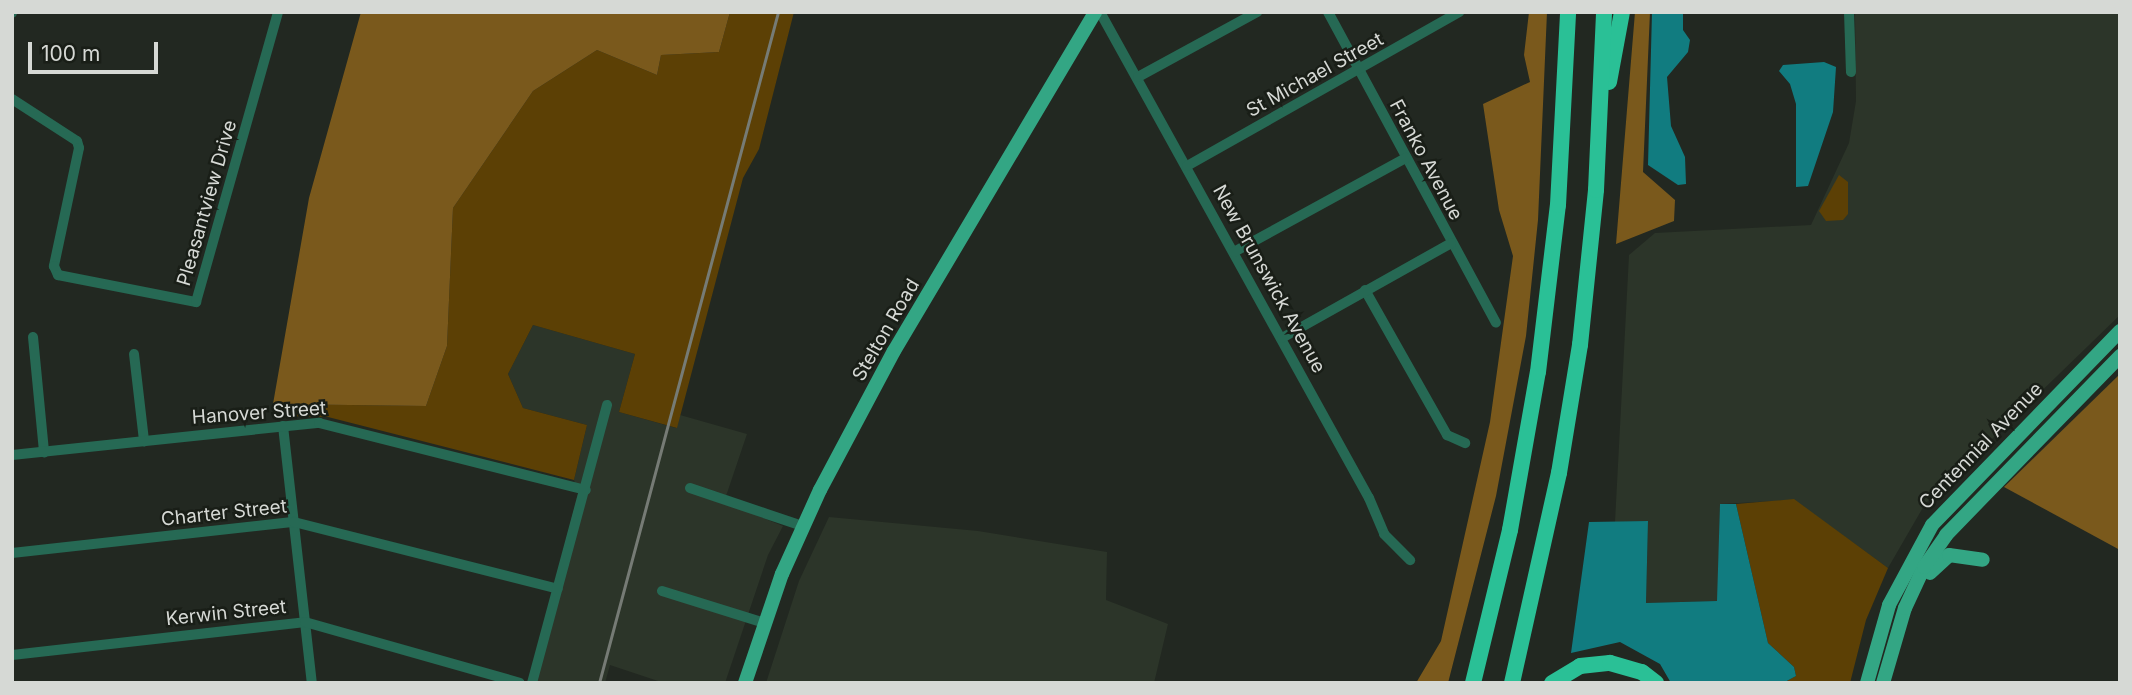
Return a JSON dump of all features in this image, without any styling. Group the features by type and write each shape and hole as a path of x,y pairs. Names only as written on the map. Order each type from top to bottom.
{"highway":[{"path":"1473,683 1510,530 1538,372 1558,205 1568,12"},
{"path":"1512,683 1574,385 1603,100 1604,12"},
{"path":"1603,100 1614,67 1622,12"},
{"path":"1552,683 1580,666 1610,663 1642,672 1656,683"}],"main road":[{"name":"Stelton Road","path":"745,683 802,526 894,351 1095,12"},
{"name":"Centennial Avenue","path":"1867,683 1889,605 1931,525 2120,331"},
{"name":"Centennial Avenue","path":"1883,683 1902,617 1924,567 1946,535 2120,356"},
{"path":"1902,617 1909,614 1941,560 1949,555 1983,560"}],"street":[{"name":"Pleasantview Drive","path":"12,99 77,141 79,148 54,266 58,275 195,302 278,12"},
{"name":"New Brunswick Avenue","path":"1100,12 1282,338 1369,498 1384,534 1410,559"},
{"path":"1138,77 1257,12"},
{"name":"Franko Avenue","path":"1328,12 1496,323"},
{"name":"St Michael Street","path":"1187,166 1459,12"},
{"path":"1849,12 1851,72"},
{"path":"1234,252 1406,158"},
{"path":"1282,338 1451,243"},
{"path":"1365,290 1447,435 1465,443"},
{"path":"33,337 44,452"},
{"path":"134,354 144,441"},
{"path":"532,683 607,405"},
{"name":"Hanover Street","path":"12,455 283,426 337,425 586,490"},
{"path":"283,426 312,683"},
{"path":"690,488 802,526"},
{"name":"Charter Street","path":"12,553 294,522 558,589"},
{"path":"662,591 765,622"},
{"name":"Kerwin Street","path":"12,655 305,622 520,683"}],"shaded area":[{"path":"361,12 730,12 719,52 661,55 657,75 597,50 533,91 453,208 447,346 426,406 273,404 309,198"},
{"path":"730,12 794,12 759,149 743,178 677,428 619,412 635,354 533,325 508,374 523,408 587,425 574,480 328,417 278,416 273,404 426,406 447,346 453,208 533,91 597,50 657,75 661,55 719,52"},
{"path":"1529,12 1547,12 1538,220 1526,336 1496,496 1448,683 1416,683 1441,641 1490,422 1513,256 1499,210 1483,104 1530,82 1524,55"},
{"path":"1635,12 1650,12 1643,172 1675,200 1674,221 1616,244"},
{"path":"1855,12 2120,12 2120,315 1925,504 1888,568 1794,500 1720,504 1718,601 1646,603 1648,521 1615,522 1629,255 1655,233 1811,225 1849,143 1856,101"},
{"path":"1839,175 1848,182 1848,214 1843,220 1826,221 1819,211"},
{"path":"533,325 635,354 619,412 676,428 680,415 747,434 724,502 783,526 768,555 725,683 664,683 610,665 605,683 529,683 578,493 574,480 587,425 523,408 508,374"},
{"path":"2120,374 2120,550 2004,487"},
{"path":"1794,499 1888,568 1866,620 1850,683 1783,683 1796,676 1794,667 1768,643 1736,504"},
{"path":"829,517 978,531 1107,552 1106,600 1168,624 1154,683 766,683 799,581"}],"water":[{"path":"1652,12 1683,12 1683,30 1690,40 1688,52 1667,77 1671,126 1685,157 1686,184 1678,185 1648,165"},
{"path":"1824,62 1836,67 1833,112 1808,186 1796,187 1796,104 1790,84 1779,71 1783,65"},
{"path":"1720,504 1736,504 1768,643 1794,667 1796,676 1783,683 1671,683 1660,664 1620,642 1571,653 1589,522 1648,521 1646,603 1717,601"}],"railway":[{"path":"599,683 778,12"}]}
